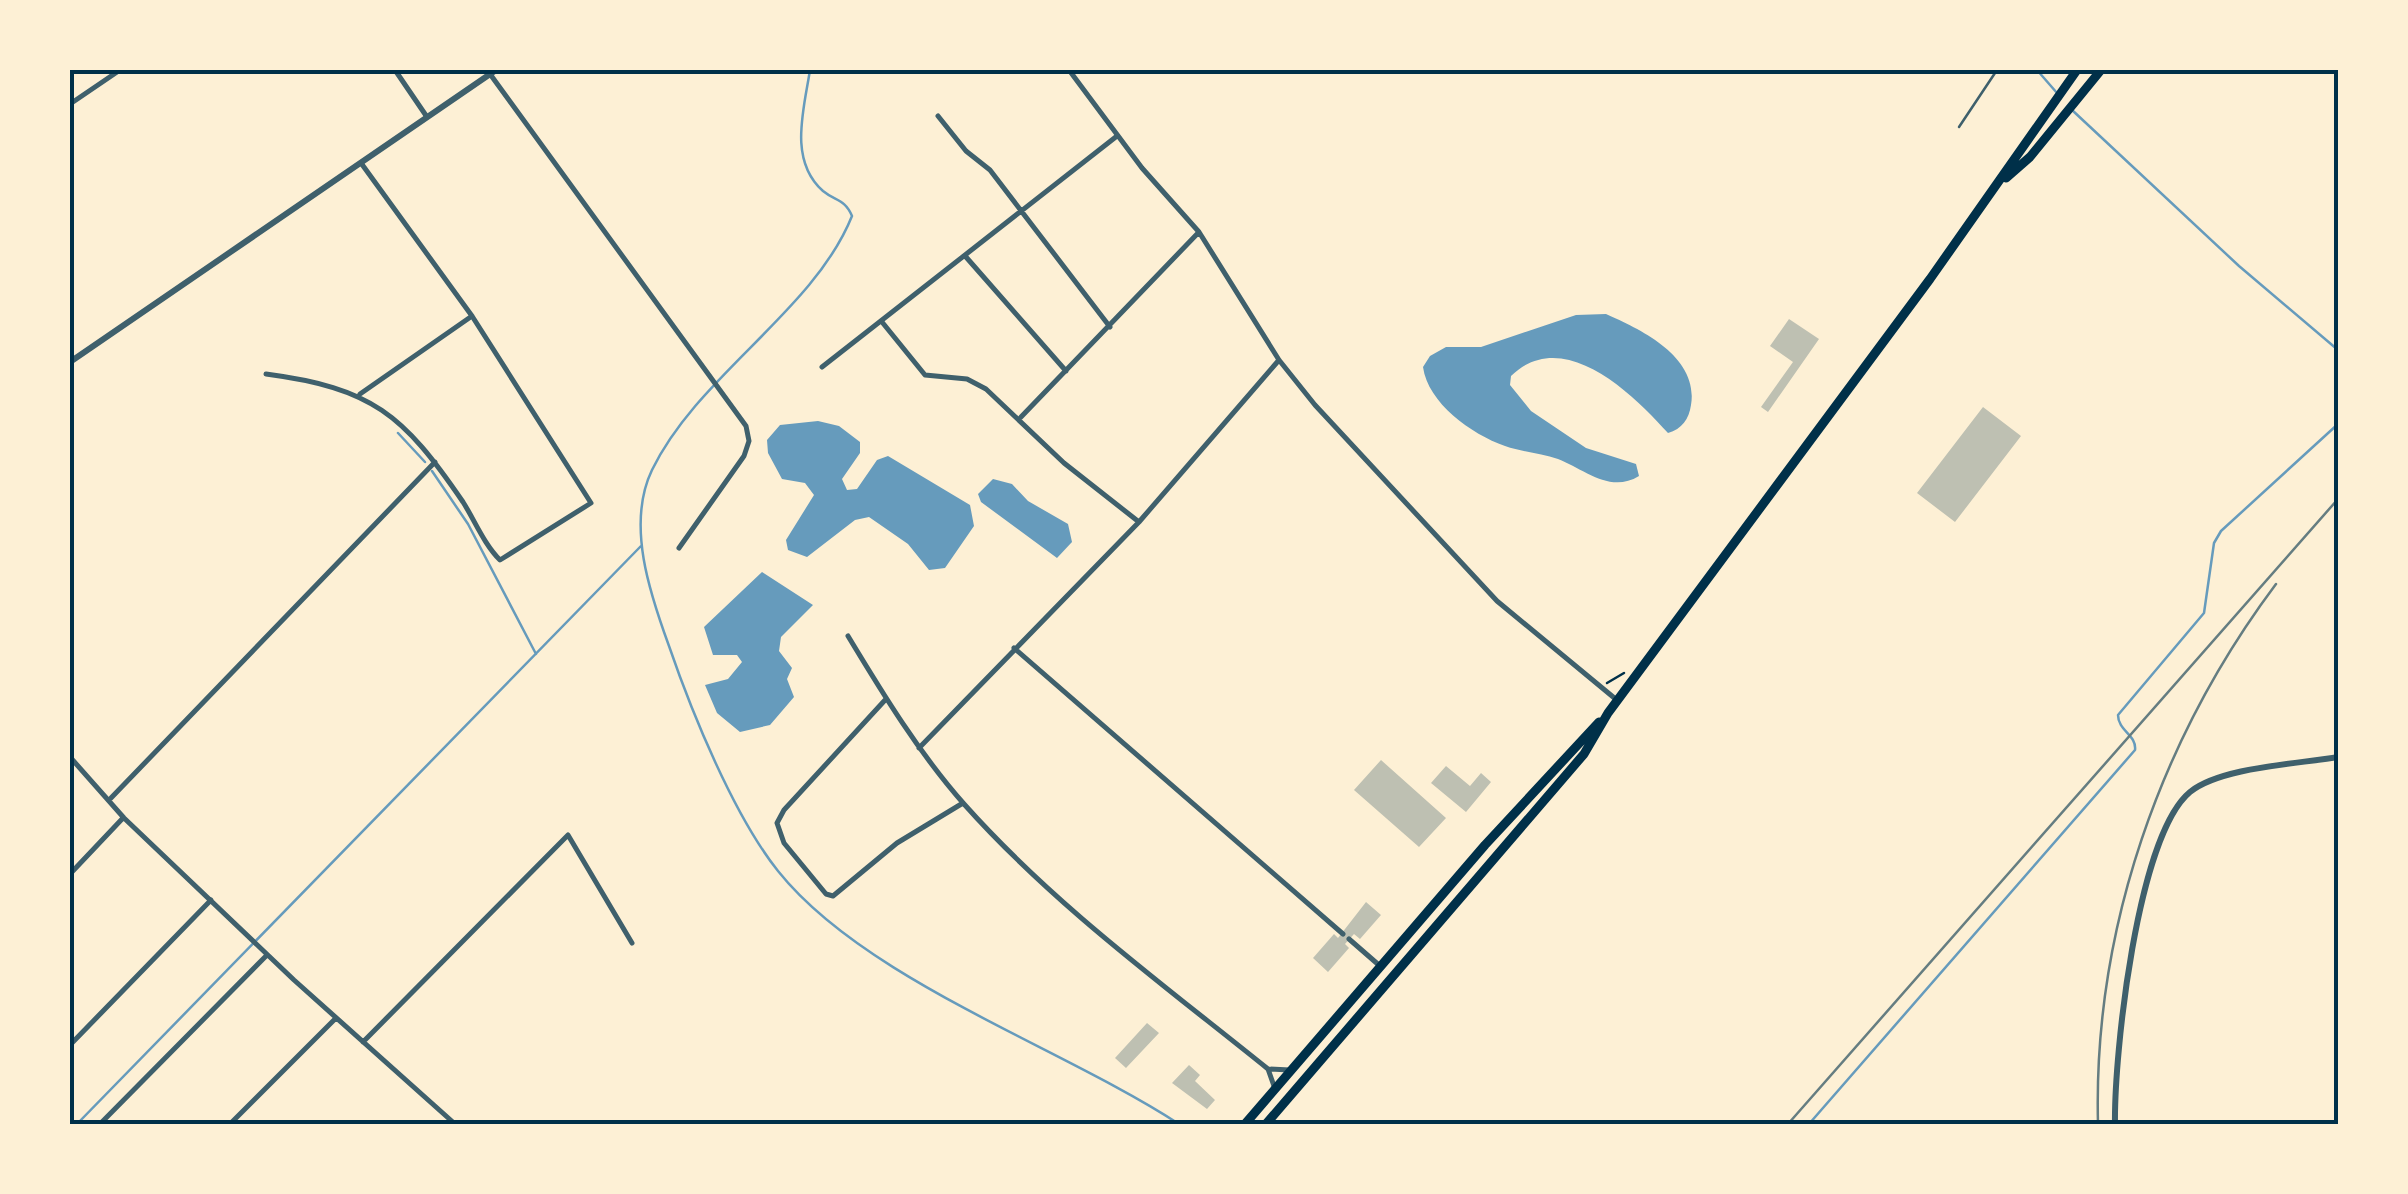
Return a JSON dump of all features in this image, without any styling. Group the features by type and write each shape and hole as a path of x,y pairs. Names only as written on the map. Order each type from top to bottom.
{"main road":[{"path":"1245,1124 1380,966 1608,713 2000,183 2019,147 2077,70"},
{"path":"2000,183 2030,157 2099,71"},
{"path":"1266,1124 1584,754 1608,713"}],"street":[{"path":"70,104 120,70"},
{"path":"395,70 427,117"},
{"path":"1068,70 1117,136 1199,232 1278,360 1345,440 1481,586 1618,700"},
{"path":"70,362 493,72 745,423 748,449 678,548"},
{"path":"938,116 966,151 990,170 1110,327"},
{"path":"822,367 1117,136"},
{"path":"266,374 360,394 401,425 436,462 500,560 590,503 472,316 361,163"},
{"path":"1020,418 1199,232"},
{"path":"966,256 1067,372"},
{"path":"360,394 472,316"},
{"path":"882,322 924,375 974,382 1020,418 1064,463 1139,522"},
{"path":"919,748 1139,522 1278,360"},
{"path":"110,798 436,462"},
{"path":"848,636 919,748 963,802 1059,898 1268,1069 1275,1089"},
{"path":"1014,648 1343,934"},
{"path":"886,699 784,810 777,823 784,843 826,894 833,896 897,843 963,802"},
{"path":"70,757 124,818 267,955 455,1124"},
{"path":"2115,1124 2139,916 2159,844 2172,816 2191,791 2222,777 2338,757"},
{"path":"70,874 124,818"},
{"path":"363,1042 568,835 632,944"},
{"path":"70,1045 210,900"},
{"path":"1349,939 1380,966"},
{"path":"100,1124 267,955"},
{"path":"230,1124 336,1018"},
{"path":"1268,1069 1291,1070"}],"lane":[{"path":"1960,127 1998,70"}],"path":[{"path":"1602,682 1611,683 1622,672 1633,680"}],"water":[{"path":"1606,314 1651,337 1677,359 1686,373 1691,405 1687,419 1677,429 1668,433 1617,384 1574,361 1553,358 1531,362 1511,376 1510,385 1531,411 1586,448 1636,464 1639,476 1628,481 1607,481 1558,459 1492,441 1453,416 1427,380 1423,367 1430,356 1446,347 1481,347 1576,315"},
{"path":"818,421 839,426 860,442 860,453 842,479 847,490 857,489 877,460 888,456 970,505 974,526 945,568 929,570 908,544 869,517 855,520 807,557 788,550 786,540 814,495 805,483 782,479 768,453 767,440 780,425"},
{"path":"993,479 1012,484 1028,501 1068,524 1072,542 1057,558 981,502 978,494"},
{"path":"762,572 813,605 781,637 779,651 792,668 787,679 794,697 770,725 740,732 717,713 705,685 728,679 742,662 737,655 713,655 704,627"}],"building":[{"path":"1789,319 1819,339 1768,412 1761,407 1793,362 1770,346"},
{"path":"1983,407 2021,436 1955,522 1917,493"},
{"path":"1381,760 1446,818 1419,847 1354,790"},
{"path":"1446,766 1470,786 1481,773 1491,782 1466,812 1431,783"},
{"path":"1366,902 1381,915 1360,939 1354,934 1345,944 1349,948 1328,972 1313,958 1334,934 1338,938"},
{"path":"1147,1023 1159,1033 1126,1068 1115,1058"},
{"path":"1189,1065 1200,1075 1195,1081 1215,1100 1207,1109 1172,1083"}],"waterway":[{"path":"810,70 801,134 805,165 823,191 843,203 852,216 811,282 672,436 644,491 641,536 648,582 678,673 746,822 778,871 815,910 912,979 1179,1124"},
{"path":"2037,70 2057,93"},
{"path":"2072,110 2239,266 2338,350"},
{"path":"1809,1124 2135,750 2118,715 2204,613 2214,543 2221,531 2338,424"},
{"path":"398,433 425,462"},
{"path":"432,471 468,524 536,654"},
{"path":"77,1124 641,546"}],"railway":[{"path":"1788,1124 2338,499"},
{"path":"2098,1124 2099,1051 2107,980 2142,839 2167,772 2199,706 2276,584"}]}
